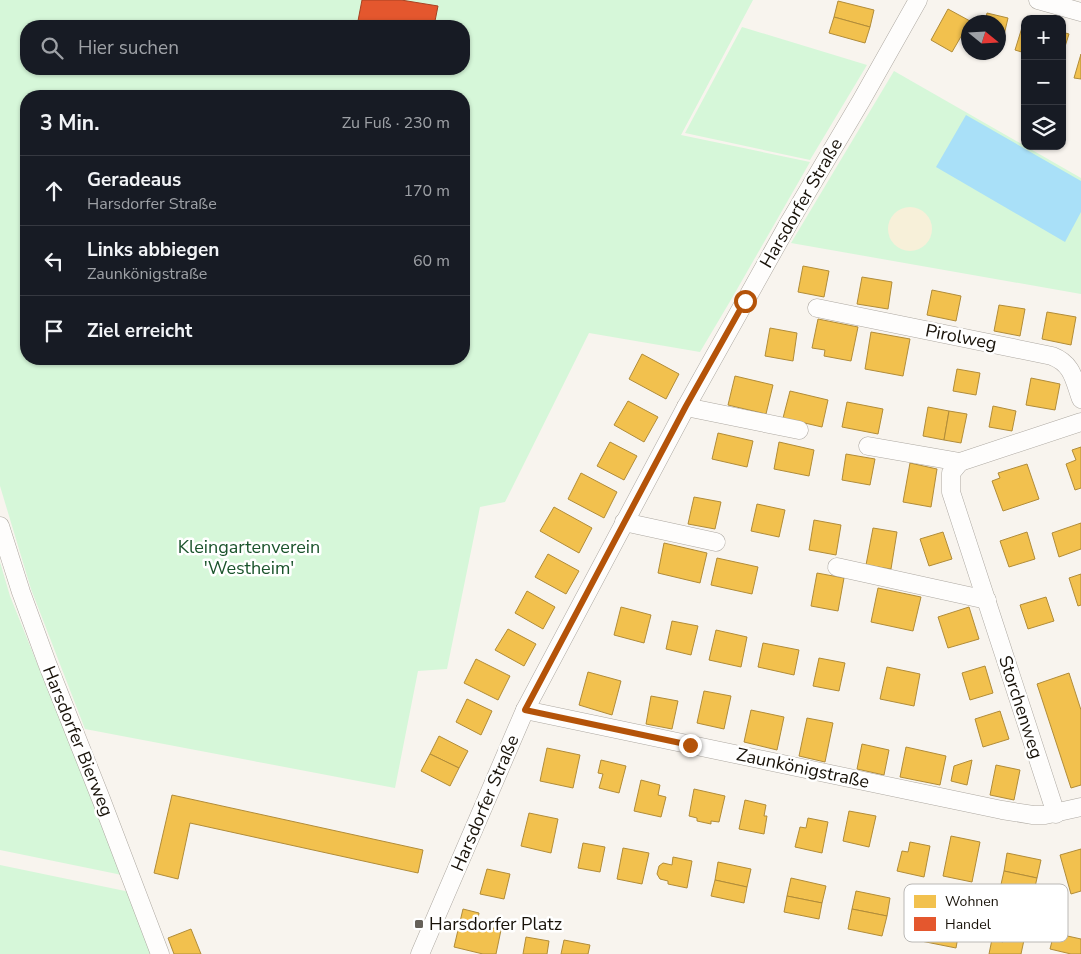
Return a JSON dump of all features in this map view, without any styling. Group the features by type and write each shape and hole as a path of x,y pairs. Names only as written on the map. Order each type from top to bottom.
{"street":[{"name":"Harsdorfer Straße","path":"420,954 525,710 686,406 918,0"},
{"path":"1038,0 1081,12"},
{"name":"Pirolweg","path":"817,308 1052,356 1063,361 1068,366 1081,399"},
{"path":"686,406 799,430"},
{"path":"868,446 960,462 1081,422"},
{"name":"Storchenweg","path":"960,462 951,473 951,492 1056,814"},
{"path":"624,522 716,542"},
{"name":"Harsdorfer Bierweg","path":"0,526 21,592 47,662 160,954"},
{"path":"837,567 986,600"},
{"name":"Zaunkönigstraße","path":"525,710 1002,810 1045,815 1081,807"}],"green space":[{"name":"Kleingartenverein 'Westheim'","path":"0,0 753,0 681,135 810,162 700,352 589,333 505,502 480,507 447,669 418,671 395,788 85,729 31,589 0,486"},
{"path":"742,27 867,65 810,160 685,133"},
{"path":"894,71 1021,144 1021,150 1032,150 1081,178 1081,294 791,243"},
{"path":"0,562 10,596 122,875 0,850"},
{"path":"0,865 130,892 151,954 0,954"}],"sand":[{"path":"914,207 926,213 931,220 931,238 926,245 919,250 906,251 898,248 891,241 888,225 891,217 898,210"}],"water":[{"path":"966,115 1021,147 1021,150 1027,150 1081,181 1081,212 1065,242 936,167"}],"building: Wohnen":[{"path":"838,1 874,10 870,27 834,17"},
{"path":"948,9 961,16 961,36 952,52 931,40"},
{"path":"834,17 870,27 865,43 829,33"},
{"path":"1021,31 1021,52 1015,50"},
{"path":"1081,54 1081,79 1074,78"},
{"path":"803,266 829,271 824,297 798,292"},
{"path":"862,277 892,282 888,309 857,304"},
{"path":"932,290 961,296 956,321 927,315"},
{"path":"999,305 1025,309 1020,336 994,331"},
{"path":"1047,312 1076,317 1071,345 1042,339"},
{"path":"818,319 858,327 851,361 824,356 825,350 812,348"},
{"path":"770,328 797,333 793,361 765,356"},
{"path":"871,332 910,339 903,376 865,369"},
{"path":"642,354 679,374 666,399 629,379"},
{"path":"957,369 980,373 976,395 953,391"},
{"path":"735,376 773,385 766,414 728,405"},
{"path":"1031,378 1060,384 1055,410 1026,405"},
{"path":"790,391 828,400 822,427 783,418"},
{"path":"628,401 658,417 644,442 614,425"},
{"path":"847,402 883,409 878,434 842,427"},
{"path":"993,406 1016,411 1012,431 989,427"},
{"path":"928,407 949,411 944,440 923,436"},
{"path":"949,411 967,414 961,443 944,440"},
{"path":"718,433 753,441 747,467 712,459"},
{"path":"610,442 637,456 624,480 597,466"},
{"path":"779,442 814,450 809,476 774,469"},
{"path":"1081,447 1081,488 1075,490 1066,464 1076,460 1072,450"},
{"path":"846,454 875,459 870,485 842,480"},
{"path":"910,463 937,469 931,507 903,502"},
{"path":"1027,464 1039,499 1003,511 992,481 1000,478 998,473"},
{"path":"581,473 617,492 604,518 568,499"},
{"path":"694,497 721,502 715,529 688,524"},
{"path":"757,504 785,510 779,537 751,531"},
{"path":"554,507 592,528 579,553 540,531"},
{"path":"814,520 841,525 836,555 809,550"},
{"path":"1081,523 1081,549 1059,557 1052,533"},
{"path":"873,528 897,532 891,569 866,565"},
{"path":"943,532 952,559 929,566 920,539"},
{"path":"1027,532 1035,559 1009,567 1000,541"},
{"path":"664,543 707,553 700,583 658,573"},
{"path":"548,554 579,571 566,594 535,577"},
{"path":"717,558 758,567 752,594 711,585"},
{"path":"817,573 844,578 838,611 811,606"},
{"path":"1081,574 1081,605 1078,606 1069,578"},
{"path":"878,588 921,597 913,631 871,622"},
{"path":"527,591 555,607 543,629 515,613"},
{"path":"1046,597 1054,621 1028,629 1020,605"},
{"path":"621,607 651,615 644,643 614,635"},
{"path":"969,607 979,639 948,648 938,617"},
{"path":"672,621 698,626 691,655 666,649"},
{"path":"508,629 536,644 524,666 495,650"},
{"path":"716,630 747,637 741,667 709,660"},
{"path":"763,643 799,650 794,675 758,667"},
{"path":"819,658 845,663 839,691 813,686"},
{"path":"476,659 510,676 498,700 464,683"},
{"path":"985,666 993,693 970,700 962,673"},
{"path":"887,667 920,674 914,706 880,699"},
{"path":"588,672 621,681 612,715 579,705"},
{"path":"1069,673 1081,710 1081,785 1071,788 1037,684"},
{"path":"704,691 731,696 724,729 697,723"},
{"path":"651,696 678,701 672,729 646,724"},
{"path":"467,699 492,711 481,735 456,722"},
{"path":"751,710 784,717 777,750 744,742"},
{"path":"1000,711 1009,739 983,747 975,719"},
{"path":"807,718 833,723 825,762 799,756"},
{"path":"439,736 468,751 459,768 430,754"},
{"path":"862,744 889,750 884,775 857,769"},
{"path":"906,747 946,756 940,785 900,777"},
{"path":"547,748 580,755 573,788 540,781"},
{"path":"430,754 459,768 450,786 421,771"},
{"path":"601,760 626,766 619,793 599,788 603,774 598,773"},
{"path":"972,760 967,785 951,781 954,766"},
{"path":"996,765 1020,770 1014,800 990,795"},
{"path":"641,780 660,785 658,795 666,797 661,817 634,811"},
{"path":"694,789 725,796 719,822 711,821 711,824 697,821 697,818 689,816"},
{"path":"172,795 423,850 418,873 190,823 178,879 154,873"},
{"path":"745,800 766,805 764,816 767,816 764,834 739,829"},
{"path":"849,811 876,816 869,847 843,841"},
{"path":"529,813 558,819 551,853 521,846"},
{"path":"808,818 828,822 822,853 795,847 800,827 806,828"},
{"path":"951,836 980,842 972,882 943,876"},
{"path":"910,842 930,846 924,877 897,871 902,851 908,852"},
{"path":"583,843 605,847 600,872 578,868"},
{"path":"623,848 649,853 642,884 617,879"},
{"path":"1081,849 1081,891 1071,894 1060,855"},
{"path":"1007,853 1041,860 1037,878 1004,871"},
{"path":"673,857 692,861 687,888 668,884 668,881 660,879 657,874 659,866 663,863 672,865"},
{"path":"718,862 751,869 747,887 715,880"},
{"path":"487,869 510,874 504,899 480,894"},
{"path":"1004,871 1037,878 1036,884 1001,884"},
{"path":"791,878 826,886 822,903 787,896"},
{"path":"715,880 747,887 744,903 711,896"},
{"path":"856,891 890,898 887,916 852,909"},
{"path":"787,896 822,903 819,919 784,912"},
{"path":"463,909 479,913 477,924 501,930 496,954 483,954 454,947"},
{"path":"852,909 887,916 882,936 848,929"},
{"path":"191,929 201,954 174,954 168,938"},
{"path":"1068,936 1081,939 1081,954 1071,954 1050,949 1052,942 1068,942"},
{"path":"526,937 549,941 547,954 523,954"},
{"path":"564,940 590,945 588,954 561,954"},
{"path":"926,942 957,942 956,948"},
{"path":"991,942 1024,942 1021,954 989,954"}],"building: Handel":[{"path":"362,0 401,0 438,6 435,20 358,20"}],"place":[{"name":"Harsdorfer Platz","path":"419,924"}],"route":[{"path":"690,745 525,710 686,406 745,301"}]}
